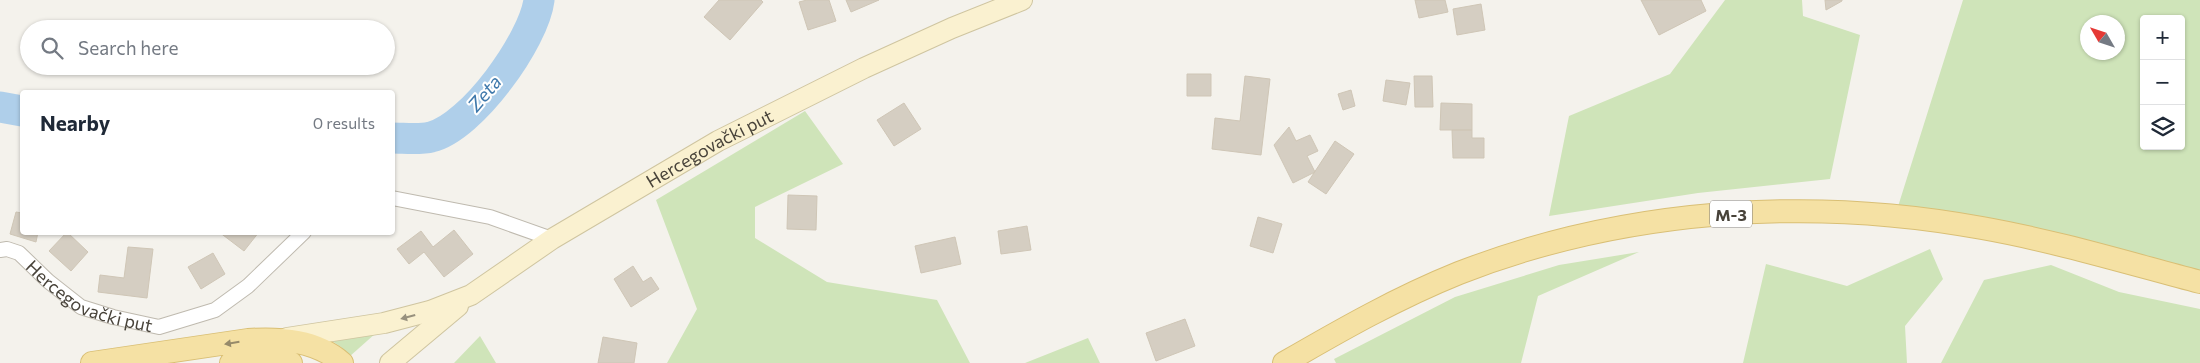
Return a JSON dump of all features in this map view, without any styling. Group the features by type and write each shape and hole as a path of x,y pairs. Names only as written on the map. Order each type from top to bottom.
{"main road":[{"name":"Hercegovački put","path":"471,296 552,239 692,155 804,96 952,28 1022,0"},
{"name":"M-3","path":"1284,363 1387,306 1443,280 1496,260 1555,242 1593,233 1702,216 1807,212 1916,218 2009,233 2200,282"},
{"path":"92,363 248,340 281,340 384,323 430,311 471,296"},
{"path":"390,363 471,296"},
{"path":"281,340 312,346 342,363"},
{"path":"231,363 259,359 276,359 291,363"}],"street":[{"path":"395,199 490,217 552,239"},
{"name":"Hercegovački put","path":"0,250 7,249 20,253 48,281 81,307 113,317 159,327 215,310 248,286 301,235"}],"green space":[{"path":"1725,0 1802,0 1803,16 1860,35 1830,179 1698,193 1549,216 1569,116 1670,74"},
{"path":"1963,0 2200,0 2200,282 1895,216"},
{"path":"805,111 843,164 755,207 755,238 827,282 937,300 970,363 667,363 697,309 656,200"},
{"path":"1930,249 1943,279 1905,326 1907,363 1743,363 1766,264 1847,286"},
{"path":"1639,252 1538,296 1521,363 1336,363 1334,359 1455,297 1559,265"},
{"path":"2051,265 2119,292 2200,309 2200,363 1941,363 1984,280"},
{"path":"394,317 349,357 341,347 329,339"},
{"path":"480,336 496,363 454,363"},
{"path":"1088,338 1100,363 1025,363"}],"building":[{"path":"719,0 761,0 763,2 730,40 704,17"},
{"path":"829,0 836,21 808,30 799,2"},
{"path":"846,0 879,0 851,12"},
{"path":"1415,0 1445,0 1448,12 1419,18"},
{"path":"1641,0 1701,0 1706,11 1659,35"},
{"path":"1825,0 1842,0 1842,1 1826,10"},
{"path":"1481,4 1485,30 1457,35 1453,9"},
{"path":"1187,74 1211,74 1211,96 1187,96"},
{"path":"1245,76 1270,79 1261,155 1212,149 1215,118 1240,121"},
{"path":"1414,76 1432,76 1433,107 1415,107"},
{"path":"1386,80 1410,83 1406,105 1383,101"},
{"path":"1351,90 1355,106 1343,110 1338,94"},
{"path":"904,103 921,129 894,146 877,120"},
{"path":"1441,103 1472,104 1472,130 1440,130"},
{"path":"1289,127 1296,141 1310,135 1318,151 1307,156 1315,172 1293,183 1274,145"},
{"path":"1452,130 1472,130 1472,138 1484,138 1484,158 1453,158"},
{"path":"1335,141 1354,154 1326,194 1308,182"},
{"path":"788,195 817,196 816,230 787,229"},
{"path":"16,212 20,213 20,235 37,235 36,242 10,234"},
{"path":"1258,217 1282,224 1273,253 1250,246"},
{"path":"1027,226 1031,250 1001,254 998,231"},
{"path":"454,230 473,254 444,277 424,252 409,264 397,249 421,231 433,247"},
{"path":"64,235 70,235 88,252 71,271 49,251"},
{"path":"223,235 257,235 244,251"},
{"path":"955,237 961,264 921,273 915,246"},
{"path":"128,247 153,249 147,298 98,292 100,275 124,278"},
{"path":"213,253 225,274 201,289 188,267"},
{"path":"633,266 643,282 651,277 659,289 631,307 614,279"},
{"path":"1185,319 1195,346 1156,361 1146,333"},
{"path":"603,337 637,343 634,363 598,363"}],"waterway":[{"name":"Zeta","path":"395,138 427,138 447,130 482,100 498,80 526,37 535,17 539,0"},
{"name":"Zeta","path":"0,107 20,111"}]}
